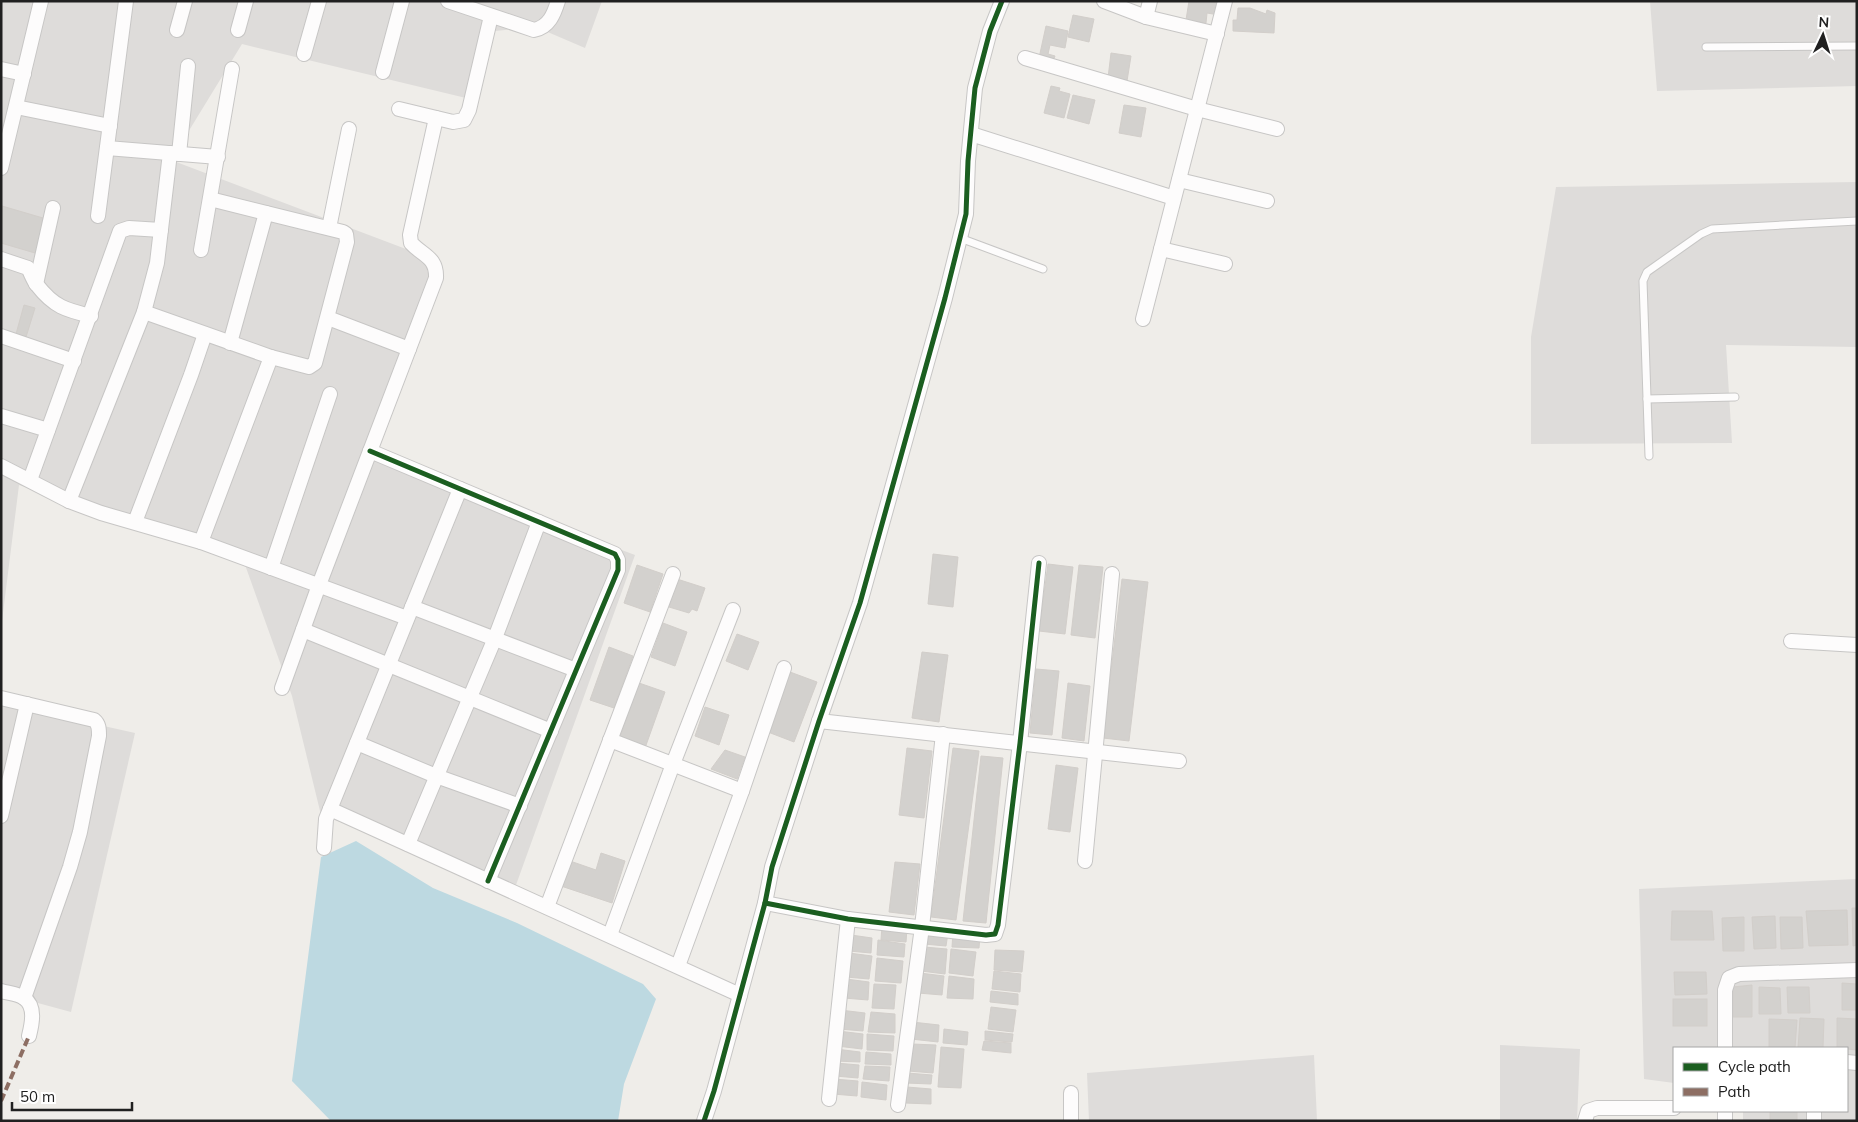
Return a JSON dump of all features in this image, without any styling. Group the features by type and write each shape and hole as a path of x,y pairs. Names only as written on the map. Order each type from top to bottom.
{"street":[{"path":"1,168 41,1"},
{"path":"98,216 126,1"},
{"path":"177,30 185,1"},
{"path":"238,30 246,1"},
{"path":"304,54 319,1"},
{"path":"383,72 402,1"},
{"path":"448,1 534,30 542,29 548,23 558,1"},
{"path":"704,1121 765,903 772,866 866,584 908,434 966,214 970,134 975,88 990,30 1002,1"},
{"path":"1104,1 1146,17 1217,34"},
{"path":"1146,17 1150,1"},
{"path":"1143,319 1225,1"},
{"path":"400,109 453,122 464,120 469,110 491,16"},
{"path":"1025,58 1197,109 1277,129"},
{"path":"69,501 144,312 157,263 188,66"},
{"path":"1,69 24,74"},
{"path":"201,250 232,69"},
{"path":"16,106 110,126"},
{"path":"282,688 319,585 436,278 436,269 432,261 411,243 410,236 436,118"},
{"path":"329,228 349,129"},
{"path":"970,134 1174,198"},
{"path":"107,148 218,158"},
{"path":"1179,180 1267,201"},
{"path":"144,312 271,357 309,367 313,366 328,318 348,238 346,234 329,228 210,199"},
{"path":"36,284 53,208"},
{"path":"230,343 266,213"},
{"path":"30,480 91,316 120,231 129,228 161,230"},
{"path":"1161,248 1225,264"},
{"path":"1,259 28,268 36,284 49,299 64,310 91,316"},
{"path":"328,318 409,349"},
{"path":"135,522 205,334"},
{"path":"1,336 74,361"},
{"path":"201,542 271,357"},
{"path":"271,568 330,394"},
{"path":"1,416 48,430"},
{"path":"370,452 615,554 618,560 618,570 488,881"},
{"path":"1,466 69,501 102,513 201,542 319,585 495,638 576,670"},
{"path":"324,848 326,818 460,489"},
{"path":"408,844 495,638 539,522"},
{"path":"765,903 848,918 986,935 995,934 998,925 1020,743 1039,563"},
{"path":"548,907 672,574"},
{"path":"1085,861 1097,752 1112,574"},
{"path":"610,935 673,764 734,610"},
{"path":"303,630 551,731"},
{"path":"1791,641 1857,645"},
{"path":"678,966 784,668"},
{"path":"1,698 94,720 97,723 100,736 80,832 24,998"},
{"path":"1,816 28,704"},
{"path":"819,721 1179,761"},
{"path":"898,1105 922,927 943,734"},
{"path":"610,740 742,790"},
{"path":"357,743 436,776 520,806"},
{"path":"330,809 740,995"},
{"path":"829,1100 848,918"},
{"path":"1725,1047 1725,990 1729,978 1739,974 1857,970"},
{"path":"1,991 24,998 32,1011 32,1025 29,1036"},
{"path":"1071,1121 1072,1093"},
{"path":"1585,1121 1588,1111 1597,1108 1673,1108"}],"lane":[{"path":"1706,47 1857,46"},
{"path":"1649,456 1643,282 1648,272 1701,234 1712,229 1857,221"},
{"path":"960,238 1043,269"},
{"path":"1647,399 1735,397"}],"shaded area":[{"path":"1,1 602,1 585,48 536,27 485,32 466,98 242,44 171,160 435,260 372,456 635,555 516,885 321,815 292,696 244,562 19,485 1,629"},
{"path":"1650,1 1857,1 1857,86 1657,91"},
{"path":"1857,182 1857,347 1726,345 1732,443 1531,444 1531,337 1556,187"},
{"path":"1,703 135,733 71,1012 1,993"},
{"path":"1857,879 1857,1121 1743,1121 1743,1112 1848,1112 1848,1047 1673,1047 1673,1083 1644,1079 1639,889"},
{"path":"1500,1045 1580,1049 1577,1121 1500,1121"},
{"path":"1314,1055 1317,1121 1089,1121 1087,1073"}],"water":[{"path":"356,841 433,888 517,923 643,984 656,999 624,1084 618,1121 331,1121 292,1081 321,857"}],"building":[{"path":"1189,1 1209,1 1221,4 1219,15 1207,13 1206,23 1186,20"},
{"path":"1238,8 1250,8 1266,14 1267,10 1275,13 1274,33 1233,31 1233,20 1237,20"},
{"path":"1073,15 1094,19 1089,42 1068,37"},
{"path":"1046,26 1068,31 1065,48 1050,45 1048,54 1055,56 1053,61 1039,58"},
{"path":"1111,53 1131,56 1127,81 1108,78"},
{"path":"1051,86 1060,88 1059,91 1070,94 1064,118 1044,113"},
{"path":"1073,95 1095,100 1089,124 1067,118"},
{"path":"1124,105 1146,108 1141,137 1119,133"},
{"path":"2,206 43,218 42,224 45,225 35,253 1,243"},
{"path":"24,305 35,308 26,337 16,334"},
{"path":"933,554 958,557 953,607 928,604"},
{"path":"1048,564 1073,567 1065,634 1039,631"},
{"path":"637,565 663,574 650,612 624,603"},
{"path":"1079,565 1103,567 1095,638 1071,635"},
{"path":"677,579 705,588 697,611 692,609 689,613 669,607"},
{"path":"1122,579 1148,582 1129,741 1103,738"},
{"path":"663,623 687,632 675,666 651,657"},
{"path":"737,634 759,642 748,670 726,661"},
{"path":"609,647 633,656 614,708 590,700"},
{"path":"922,652 948,655 939,722 912,718"},
{"path":"1036,669 1059,671 1052,735 1030,733"},
{"path":"790,672 817,682 794,742 768,732"},
{"path":"639,683 665,692 645,748 619,739"},
{"path":"1068,683 1090,686 1084,741 1062,738"},
{"path":"705,707 729,715 719,745 695,736"},
{"path":"907,748 932,751 924,818 899,815"},
{"path":"953,748 979,751 956,920 931,917"},
{"path":"725,750 745,757 737,779 711,769"},
{"path":"981,756 1003,758 986,923 963,921"},
{"path":"1056,765 1078,768 1070,832 1048,829"},
{"path":"601,853 625,861 612,903 561,886 570,861 596,870"},
{"path":"895,862 920,864 914,915 889,912"},
{"path":"1852,908 1857,908 1857,945 1853,946"},
{"path":"1847,910 1848,945 1809,946 1806,911"},
{"path":"1672,911 1712,911 1714,940 1671,940"},
{"path":"1775,916 1776,948 1754,949 1752,917"},
{"path":"1744,917 1744,951 1723,951 1722,918"},
{"path":"1780,917 1802,917 1803,948 1781,949"},
{"path":"882,926 907,929 906,942 881,940"},
{"path":"925,930 948,933 946,946 924,944"},
{"path":"953,933 980,936 979,948 952,947"},
{"path":"851,935 872,938 871,953 849,951"},
{"path":"878,940 905,944 904,957 877,955"},
{"path":"924,947 947,949 945,974 921,971"},
{"path":"951,949 976,952 973,976 949,973"},
{"path":"995,950 1024,951 1022,972 994,970"},
{"path":"849,953 872,956 869,979 846,977"},
{"path":"877,958 903,961 901,983 875,981"},
{"path":"994,971 1021,974 1020,992 992,989"},
{"path":"1674,972 1706,972 1707,994 1675,995"},
{"path":"920,973 944,976 942,995 918,993"},
{"path":"949,976 974,979 973,999 947,998"},
{"path":"846,979 869,982 868,1000 844,998"},
{"path":"1842,983 1857,984 1857,1010 1842,1010"},
{"path":"874,984 896,985 894,1009 872,1008"},
{"path":"1752,985 1752,1017 1733,1017 1733,987"},
{"path":"1759,987 1780,988 1781,1014 1759,1014"},
{"path":"1787,987 1809,987 1810,1013 1788,1013"},
{"path":"991,991 1018,994 1018,1005 990,1002"},
{"path":"1673,999 1707,999 1707,1026 1673,1026"},
{"path":"991,1007 1016,1010 1013,1032 988,1029"},
{"path":"840,1010 865,1013 863,1031 839,1029"},
{"path":"871,1012 895,1014 895,1033 868,1032"},
{"path":"1800,1018 1824,1019 1823,1047 1798,1047"},
{"path":"1837,1018 1857,1019 1857,1050 1848,1049 1848,1047 1837,1047"},
{"path":"1769,1019 1797,1020 1795,1047 1769,1047"},
{"path":"912,1022 939,1025 938,1042 911,1039"},
{"path":"944,1029 968,1032 967,1045 943,1043"},
{"path":"838,1031 863,1034 862,1049 837,1046"},
{"path":"985,1031 1013,1034 1012,1042 985,1040"},
{"path":"867,1034 894,1036 893,1051 867,1050"},
{"path":"984,1041 1011,1043 1011,1053 982,1050"},
{"path":"912,1044 936,1045 933,1073 908,1071"},
{"path":"941,1047 964,1049 961,1088 938,1087"},
{"path":"836,1049 860,1052 860,1062 835,1061"},
{"path":"866,1052 891,1054 891,1065 865,1064"},
{"path":"836,1063 859,1065 858,1078 835,1076"},
{"path":"865,1066 890,1067 889,1081 863,1079"},
{"path":"907,1073 932,1075 931,1084 906,1083"},
{"path":"834,1079 858,1081 857,1096 833,1094"},
{"path":"862,1082 887,1085 886,1100 861,1097"},
{"path":"907,1087 931,1089 931,1104 905,1103"},
{"path":"1770,1112 1797,1112 1797,1121 1770,1121"}],"marked path":[{"path":"1,1101 29,1036"}],"cycle path":[{"path":"704,1121 714,1091 765,903 772,867 819,721 860,603 945,298 966,214 968,161 975,88 990,31 1002,1"},
{"path":"370,451 615,554 618,560 618,570 488,881"},
{"path":"765,903 848,919 986,935 995,934 998,925 1020,743 1039,563"}]}
